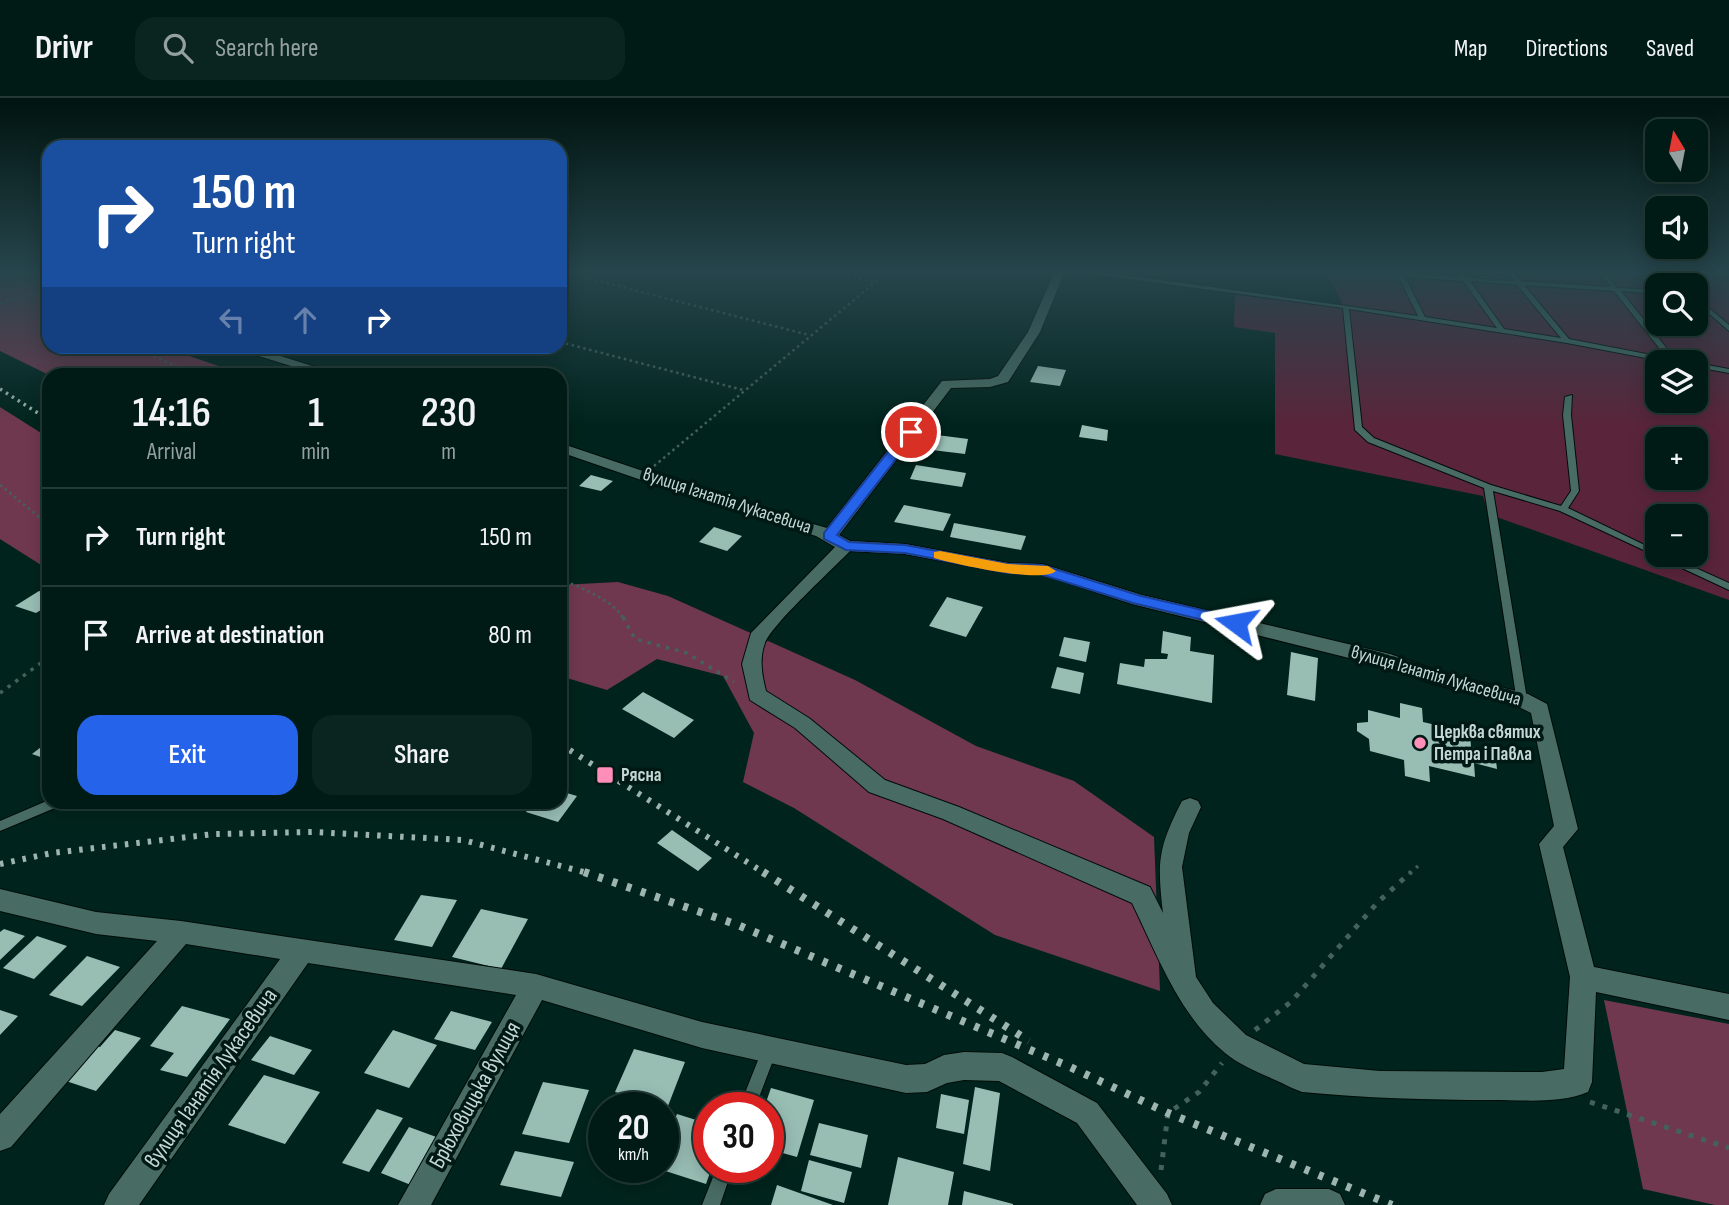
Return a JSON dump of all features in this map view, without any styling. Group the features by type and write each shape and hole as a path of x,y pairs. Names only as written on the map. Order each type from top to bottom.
{"street":[{"path":"1038,323 1003,379 996,383 947,384 838,541 760,633 751,651 750,663 757,695 802,723 877,786 951,813 1142,895 1183,981 1203,1012 1236,1045"},
{"path":"261,354 309,368"},
{"name":"вулиця Ігнатія Лукасевича","path":"567,449 838,541 905,549 1008,568 1042,569 1138,600 1346,649 1440,679 1521,699 1540,709 1566,829 1551,844 1583,977 1578,1082 1542,1087 1380,1085 1302,1078 1236,1045"},
{"path":"1183,981 1170,867 1177,833 1190,807"},
{"path":"0,900 96,923 181,932 536,986 702,1035 906,1079 927,1078 944,1069 964,1066 1002,1067 1087,1113 1158,1192"},
{"path":"0,1136 181,932"},
{"name":"вулиця Ігнатія Лукасевича","path":"120,1205 302,950"},
{"path":"1583,977 1729,1007"},
{"name":"Брюховицька вулиця","path":"414,1205 536,986"},
{"path":"1276,1205 1329,1205"}],"lane":[{"path":"1348,323 1358,428 1371,440 1488,487 1563,509 1645,548"},
{"path":"1447,323 1645,356"},
{"path":"1496,323 1502,331"},
{"path":"1553,323 1567,341"},
{"path":"1643,323 1666,350"},
{"path":"1708,367 1729,371"},
{"path":"1563,509 1575,491 1567,415 1569,397"},
{"path":"1488,487 1521,699"},
{"path":"1686,567 1729,587"},
{"path":"0,826 42,809"},
{"path":"753,1092 769,1050"},
{"path":"711,1205 719,1183"}],"path":[{"path":"761,323 809,335"},
{"path":"645,474 825,323"},
{"path":"567,344 743,390"},
{"path":"149,354 180,368"},
{"path":"0,485 42,519"},
{"path":"567,582 619,611 635,639 687,653 757,695"},
{"path":"0,693 42,662"},
{"path":"1158,1192 1168,1112 1199,1092 1236,1045 1292,1001 1377,903 1418,866"},
{"path":"1581,1099 1729,1148"}],"shaded area":[{"path":"0,323 42,323 42,354 183,354 224,368 42,368 42,372 0,351"},
{"path":"1234,323 1645,323 1645,336 1708,336 1708,323 1729,323 1729,600 1488,514 1483,496 1275,454 1275,333 1234,327"},
{"path":"0,407 42,434 42,566 0,539"},
{"path":"618,582 668,596 855,680 976,746 1074,781 1154,837 1160,991 995,935 794,808 743,782 754,733 723,676 657,659 607,690 567,678 567,585"},
{"path":"1604,1000 1729,1024 1729,1205 1715,1205 1643,1189"}],"building":[{"path":"1038,366 1066,370 1060,386 1030,382"},
{"path":"1082,425 1108,430 1107,441 1079,437"},
{"path":"937,435 968,439 965,454 932,450"},
{"path":"916,465 966,473 962,487 910,479"},
{"path":"591,475 613,481 601,491 579,486"},
{"path":"904,505 951,514 943,531 894,522"},
{"path":"954,523 1026,536 1021,550 950,537"},
{"path":"714,527 742,536 727,551 699,542"},
{"path":"39,591 42,592 42,609 36,613 15,606"},
{"path":"947,597 983,607 966,637 929,626"},
{"path":"1163,631 1191,637 1190,651 1214,655 1212,703 1117,684 1120,663 1144,667 1145,659 1167,659 1168,654 1161,653"},
{"path":"1064,637 1090,642 1086,662 1059,656"},
{"path":"1291,652 1318,658 1315,701 1287,695"},
{"path":"1057,667 1084,673 1080,694 1051,688"},
{"path":"643,692 694,720 674,738 622,709"},
{"name":"Церква святих Петра і Павла","path":"1400,703 1422,708 1423,722 1470,733 1471,747 1495,752 1497,769 1474,763 1475,777 1429,766 1430,782 1405,776 1404,760 1370,751 1369,739 1357,731 1357,723 1368,722 1368,710 1400,718"},
{"path":"42,746 42,758 32,754"},
{"path":"567,793 577,796 558,822 526,812 528,809 567,809"},
{"path":"672,830 712,858 698,871 657,843"},
{"path":"421,895 457,900 432,947 394,940"},
{"path":"481,909 528,919 501,969 452,957"},
{"path":"4,929 25,936 0,960 0,932"},
{"path":"37,936 67,946 34,979 3,968"},
{"path":"87,956 120,967 82,1006 49,995"},
{"path":"182,1006 230,1019 187,1077 160,1070 174,1053 150,1046"},
{"path":"0,1010 18,1016 0,1035"},
{"path":"451,1011 492,1022 475,1050 434,1039"},
{"path":"115,1030 141,1038 96,1091 60,1079 91,1044 100,1047"},
{"path":"393,1030 437,1045 409,1088 364,1073"},
{"path":"270,1036 312,1050 294,1075 251,1060"},
{"path":"634,1049 685,1062 673,1092 615,1092"},
{"path":"264,1075 320,1092 285,1144 228,1125"},
{"path":"543,1082 589,1090 569,1143 522,1134"},
{"path":"975,1087 1000,1093 990,1171 963,1164"},
{"path":"771,1088 814,1100 797,1157 784,1153 784,1092 770,1092"},
{"path":"941,1094 969,1100 964,1134 936,1128"},
{"path":"377,1109 403,1118 369,1172 342,1163"},
{"path":"679,1115 693,1119 693,1180 679,1175"},
{"path":"819,1123 868,1135 861,1168 810,1155"},
{"path":"409,1127 439,1138 411,1185 381,1173"},
{"path":"515,1151 574,1162 561,1197 500,1185"},
{"path":"898,1157 954,1172 948,1205 888,1205"},
{"path":"809,1160 852,1172 844,1203 801,1191"},
{"path":"777,1185 833,1205 771,1205"},
{"path":"964,1191 1013,1204 1013,1205 962,1205"}],"railway":[{"path":"0,389 42,416"},
{"path":"567,748 766,874"},
{"path":"0,864 52,853 214,834 313,832 463,840 586,873"},
{"path":"763,872 1029,1041"},
{"path":"586,873 591,874"},
{"path":"586,873 738,925 1070,1067 1168,1113 1392,1205"}],"slow traffic":[{"path":"940,555 1008,568 1048,571"}],"place":[{"name":"Церква святих Петра і Павла","path":"1420,743"},
{"name":"Рясна","path":"605,775"}],"route":[{"path":"911,432 829,536 846,546 905,549 1008,568 1042,569 1138,600 1236,623"}]}
